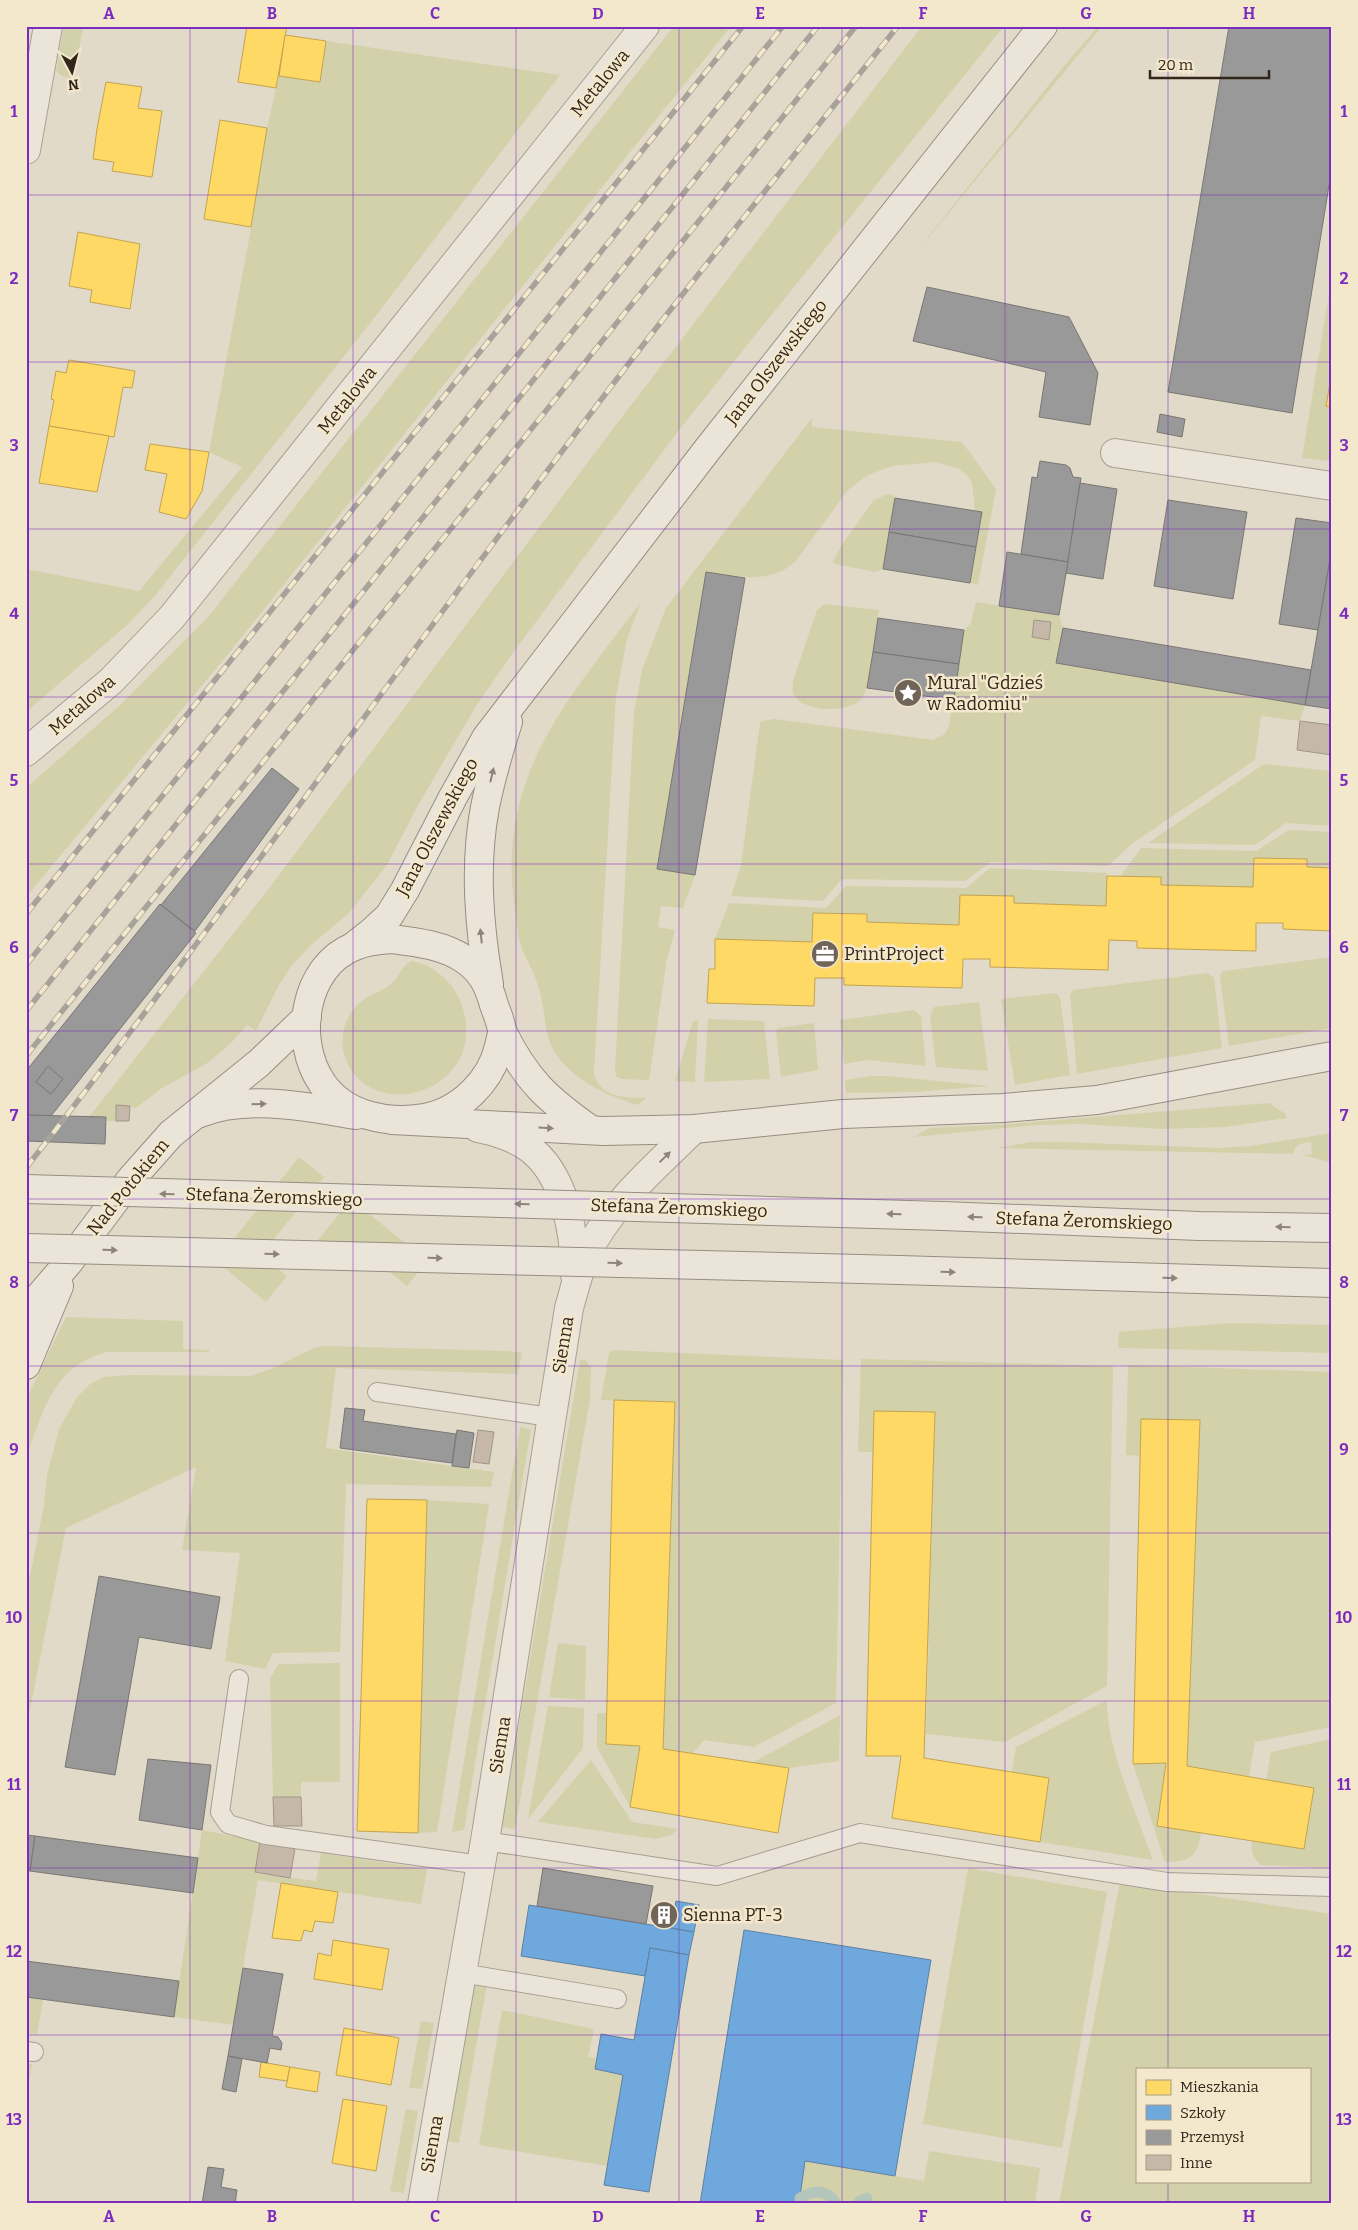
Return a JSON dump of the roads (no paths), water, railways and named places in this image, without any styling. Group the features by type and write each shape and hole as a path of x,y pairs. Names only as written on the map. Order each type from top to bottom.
{"main road":[{"path":"26,150 48,26"},
{"name":"Metalowa","path":"26,752 111,680 172,617 645,26"},
{"name":"Jana Olszewskiego","path":"306,1017 309,999 317,980 334,960 373,932 389,916 486,738 707,450 1043,26"},
{"path":"1115,453 1332,486"},
{"name":"Jana Olszewskiego","path":"502,1031 489,984 481,941 478,907 481,834 493,770 514,702"},
{"path":"354,946 392,939 434,946 464,959 477,969 489,984"},
{"path":"306,1017 309,1052 322,1083 342,1103 381,1118 591,1130 694,1129 843,1114 1002,1108 1097,1100 1332,1056"},
{"name":"Nad Potokiem","path":"26,1312 68,1263 132,1179 171,1134 273,1050 306,1017"},
{"path":"381,1118 425,1118 445,1111 462,1102 474,1090 493,1063 502,1031"},
{"path":"502,1031 516,1060 544,1093 591,1130"},
{"name":"Nad Potokiem","path":"194,1115 209,1109 274,1104 381,1118"},
{"name":"Sienna","path":"450,1122 485,1129 508,1138 529,1148 542,1161 556,1182 572,1229 575,1286"},
{"name":"Sienna","path":"422,2204 483,1853 550,1417 569,1308 585,1257 616,1210 647,1174 694,1129"},
{"name":"Stefana Żeromskiego","path":"26,1190 943,1216 1199,1226 1332,1228"},
{"path":"26,1248 1332,1283"},
{"name":"Nad Potokiem","path":"26,1365 68,1263"}],"lane":[{"path":"1015,63 1054,26"},
{"path":"377,1392 550,1417"},
{"path":"239,1679 220,1812 228,1824 266,1835 483,1853 717,1876 860,1833 1166,1882 1332,1886"},
{"path":"462,1973 617,1999"}],"waterway":[{"path":"800,2198 810,2193 820,2192 828,2195 836,2204"}],"railway":[{"path":"26,914 743,26"},
{"path":"26,965 783,26"},
{"path":"26,1011 818,26"},
{"path":"26,1056 856,26"},
{"path":"26,1168 98,1075 626,367 898,26"}],"place":[{"name":"Mural \"Gdzieś w Radomiu\"","path":"908,693"},
{"name":"PrintProject","path":"825,954"},
{"name":"Sienna PT-3","path":"664,1915"}]}
